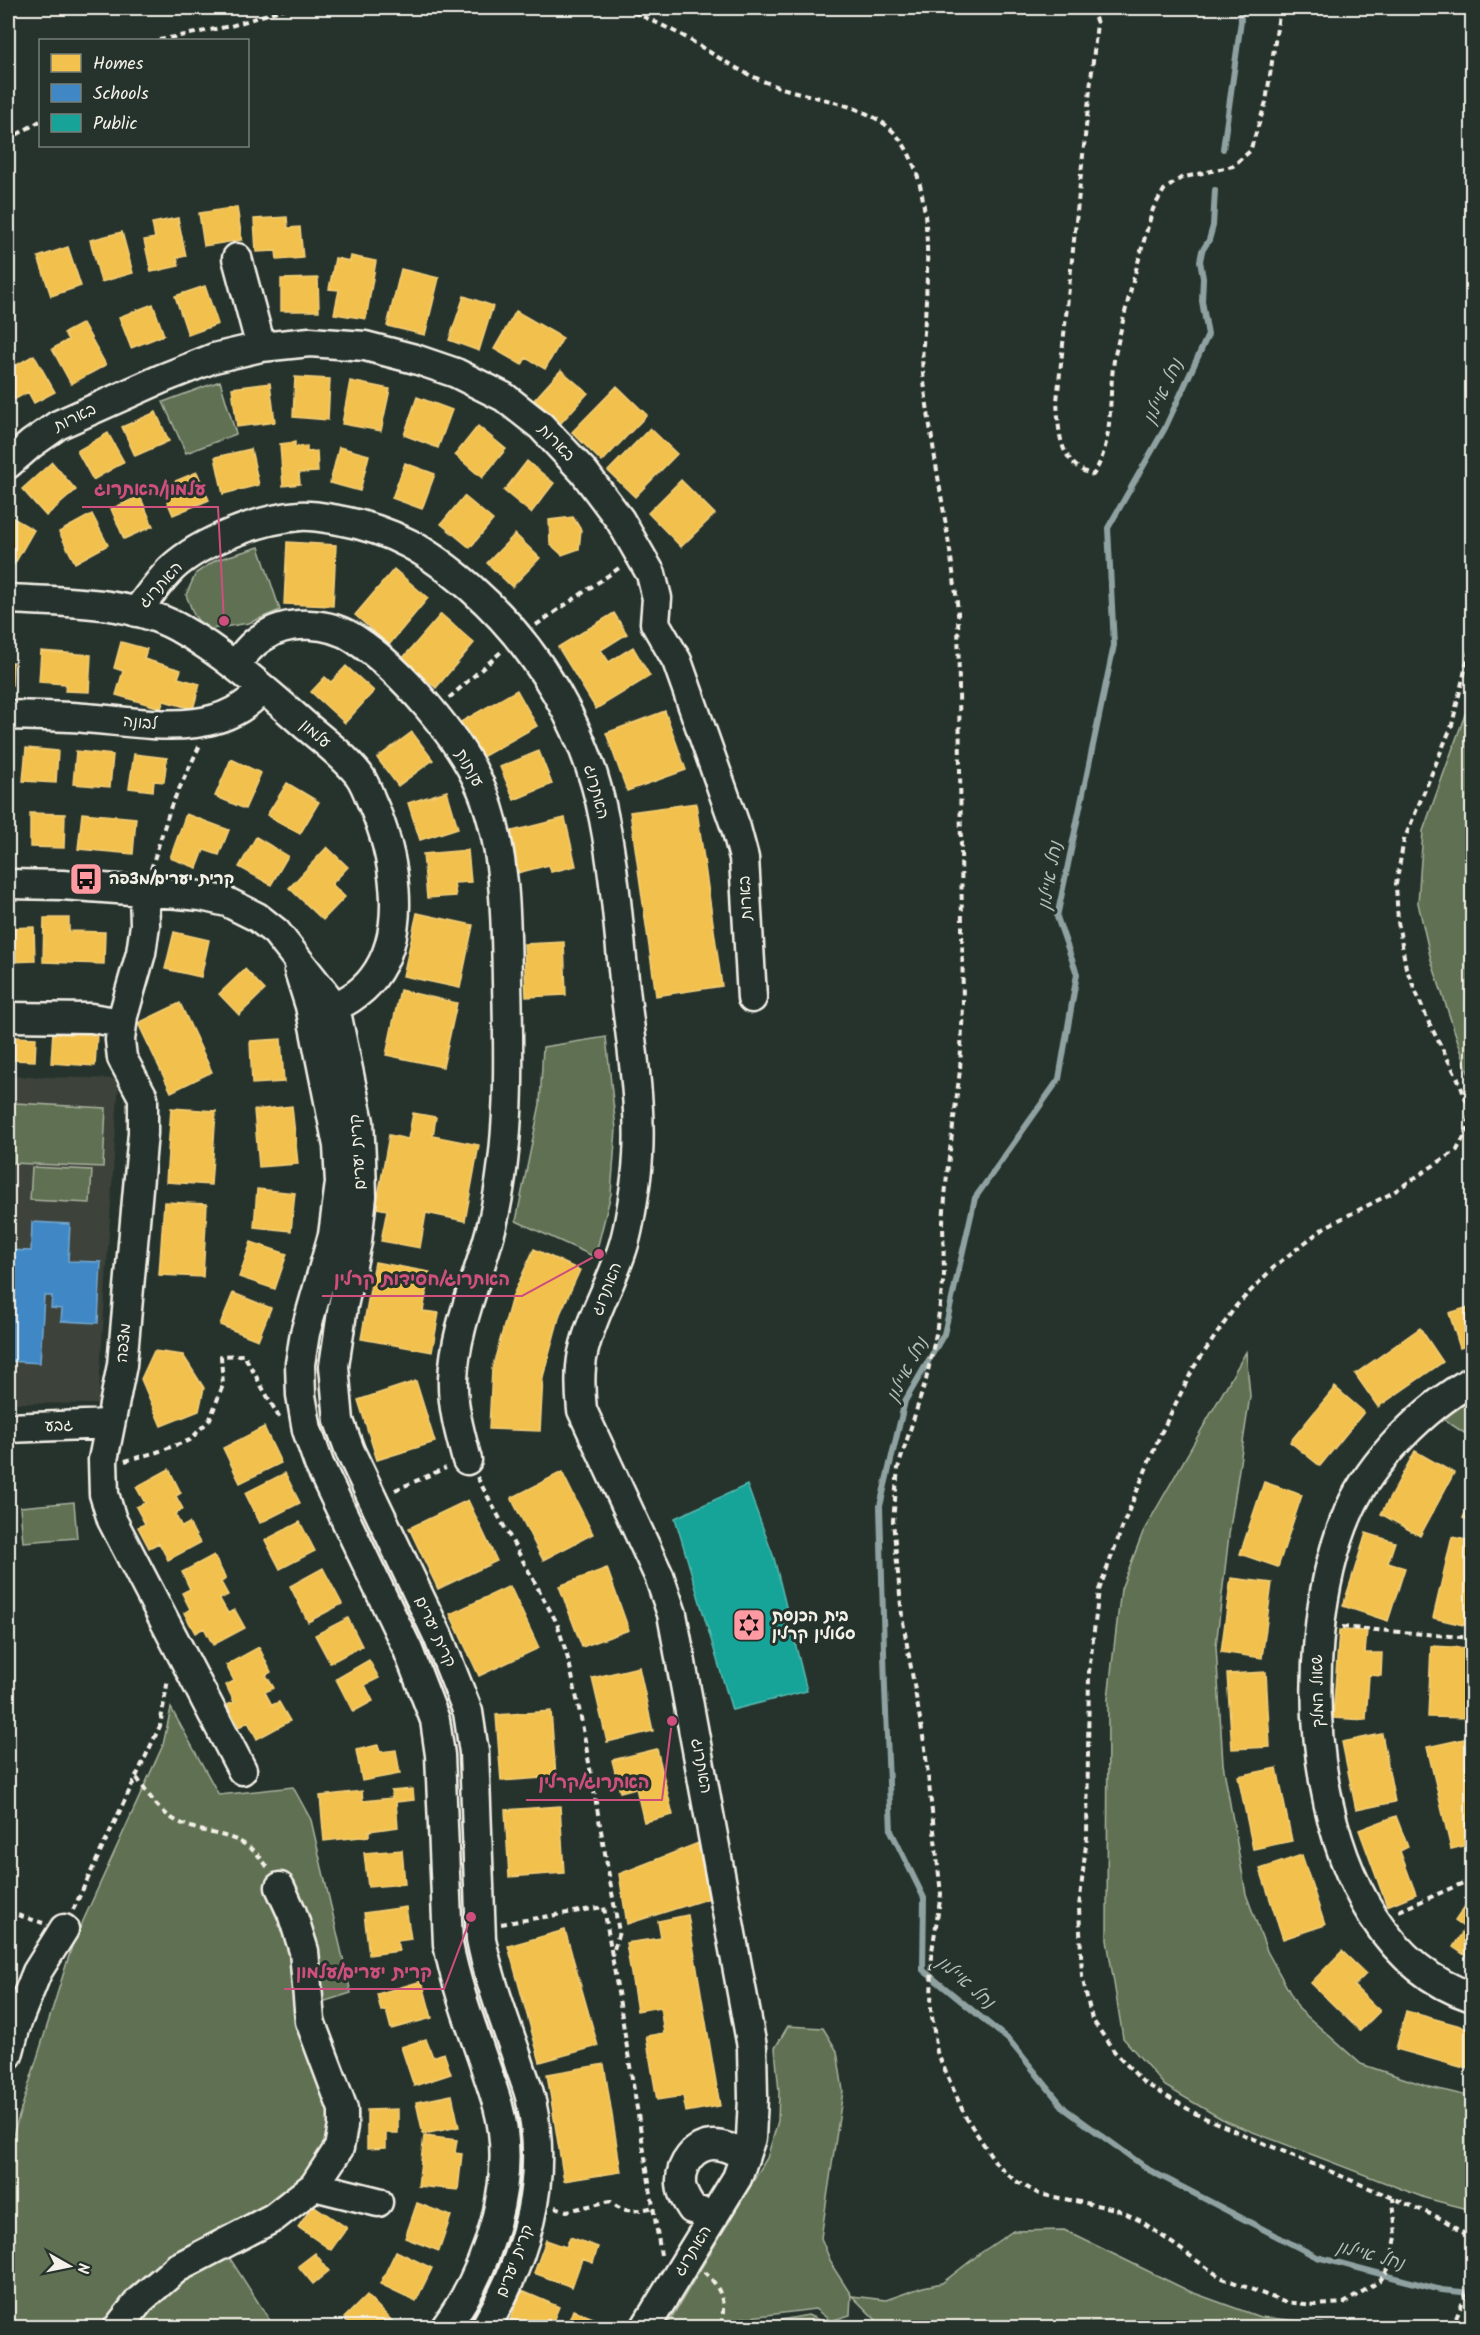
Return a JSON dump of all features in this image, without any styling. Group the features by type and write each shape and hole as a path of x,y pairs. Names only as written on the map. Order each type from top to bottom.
{"street":[{"path":"237,258 261,347"},
{"name":"בארות","path":"8,464 58,425 214,358 261,347 310,342 364,346 415,359 456,373 504,397 541,426 584,472 620,520 651,574 657,598 656,623 677,662 744,858 752,998"},
{"name":"האתרוג","path":"136,612 174,566 202,548 231,534 270,521 302,516 337,520 377,529 413,544 451,570 493,607 537,660 565,706 586,755 604,816 614,879 639,1122 636,1175 624,1246 583,1353 580,1392 582,1410 659,1576 674,1624 752,2047 751,2138 737,2178 645,2328"},
{"name":"עלמון","path":"8,599 70,603 136,612 176,626 235,666 262,688 336,752 360,776 378,816 392,867 393,929 387,954 374,978 359,993 324,1013"},
{"name":"ענתות","path":"235,666 246,651 264,636 284,627 308,625 334,629 354,638 393,669 432,713 465,758 485,801 492,823 501,872 506,932 508,1127 493,1221 460,1336 453,1379 458,1426 467,1460"},
{"name":"לבונה","path":"8,716 83,718 166,725 187,724 212,720 231,712 254,698 262,688"},
{"name":"קרית יערים","path":"8,884 144,891 201,896 227,902 257,917 276,932 291,952 303,978 324,1013 359,1122 362,1196 357,1242 343,1306 334,1366 339,1421 350,1451 438,1636 468,1712 474,1752 480,1928 486,1965 531,2099 538,2141 538,2178 520,2255 485,2328"},
{"name":"מצפה","path":"144,891 145,925 141,953 122,1023 120,1040 123,1058 142,1097 143,1133 122,1365 103,1460 104,1494 112,1520 243,1770"},
{"name":"קרית יערים","path":"324,1013 340,1183 333,1236 305,1333 300,1364 301,1395 306,1430 319,1464 408,1650 435,1719 440,1755 448,1944 454,1973 498,2108 504,2144 504,2175 499,2209 488,2244 468,2290 445,2328"},
{"path":"8,1017 90,1018 122,1023"},
{"name":"שאול המלך","path":"1473,1381 1458,1389 1425,1416 1397,1442 1369,1474 1349,1510 1337,1541 1319,1625 1316,1662 1316,1700 1323,1776 1333,1822 1348,1867 1376,1920 1411,1961 1439,1981 1473,1998"},
{"name":"גבע","path":"8,1428 111,1424"},
{"path":"118,2328 141,2300 177,2268 273,2218 314,2186 339,2148 343,2109 310,2021 304,1950 292,1913 280,1887"},
{"path":"8,2055 17,2022 37,1972 64,1929"},
{"path":"714,2216 692,2209 684,2196 681,2183 683,2168 689,2157 698,2149 712,2145 724,2147 745,2156"},
{"path":"314,2186 378,2202"}],"path":[{"path":"164,39 231,26 286,8"},
{"path":"624,8 681,35 768,83 862,111 888,126 904,147 917,171 924,206 928,242 923,367 929,424 952,556 958,611 963,1005 960,1070 943,1222 944,1275 926,1380 898,1468 893,1521 902,1616 925,1748 941,1894 932,1951 931,2010 937,2052 965,2116 996,2163 1014,2180 1039,2194 1116,2209 1141,2221 1220,2277 1284,2302 1316,2305 1344,2303 1380,2281 1390,2266 1396,2237 1393,2198"},
{"path":"1091,8 1097,23 1057,401 1060,442 1069,460 1081,471 1093,475 1106,447 1115,356 1153,209 1164,190 1181,178 1233,166 1250,151 1266,102 1280,8"},
{"path":"8,140 39,122"},
{"path":"1473,640 1452,725 1404,840 1396,884 1398,922 1407,968 1428,1021 1458,1079 1470,1110 1467,1131 1458,1150 1392,1193 1325,1227 1276,1265 1230,1315 1194,1367 1161,1433 1099,1590 1089,1672 1087,1836 1079,1907 1082,1976 1092,2019 1114,2051 1143,2082 1198,2115 1442,2219 1464,2233 1473,2265"},
{"path":"144,891 171,806 212,720"},
{"path":"103,1460 126,1461 190,1440 210,1419 223,1385 221,1356 244,1354 286,1429"},
{"path":"373,1499 467,1460 557,1623 582,1718 620,1932 612,1956"},
{"path":"1319,1625 1473,1638"},
{"path":"8,1912 64,1929 160,1726 169,1674"},
{"path":"137,1778 154,1802 168,1816 183,1824 241,1841 258,1853 280,1887"},
{"path":"1376,1920 1473,1879"},
{"path":"480,1928 604,1906 667,2291"},
{"path":"534,2200 567,2211 610,2201 617,2208 635,2211 654,2207"},
{"path":"688,2258 712,2279 722,2295 724,2315 720,2328"},
{"path":"1452,2328 1473,2280"},
{"path":"1473,2294 1473,2302"}],"shaded area":[{"path":"8,1076 119,1079 98,1404 8,1403"}],"green space":[{"path":"220,381 236,434 186,453 163,402"},
{"path":"259,547 280,610 249,623 205,630 194,615 186,595 196,573 216,560"},
{"path":"1472,695 1472,1084 1431,960 1418,903 1423,831"},
{"path":"606,1037 616,1129 611,1194 595,1257 516,1221 540,1104 543,1047"},
{"path":"15,1103 106,1108 103,1167 12,1163"},
{"path":"32,1167 92,1170 90,1203 30,1200"},
{"path":"1246,1352 1250,1396 1229,1535 1216,1646 1223,1764 1246,1894 1267,1951 1299,2009 1361,2064 1430,2087 1472,2097 1472,2210 1425,2198 1227,2122 1165,2086 1123,2038 1107,1940 1108,1698 1121,1589 1143,1532"},
{"path":"1472,1399 1472,1438 1443,1419"},
{"path":"74,1502 77,1538 23,1542 20,1507"},
{"path":"171,1708 219,1795 293,1787 311,1820 351,1993 319,2003 359,2114 355,2143 319,2197 229,2257 274,2327 8,2328 8,2151 73,1943 163,1745"},
{"path":"788,2026 823,2028 837,2051 843,2091 821,2238 833,2267 851,2295 850,2315 831,2321 815,2309 742,2318 735,2327 666,2327 767,2158 778,2121 779,2092 775,2048"},
{"path":"1064,2230 1191,2292 1260,2317 1356,2327 886,2327 882,2326 852,2296 886,2300 942,2283 1013,2231"},
{"path":"808,2315 834,2327 743,2327"}],"building: Homes":[{"path":"237,207 242,240 204,246 199,213"},
{"path":"287,217 288,228 300,227 303,258 277,260 276,251 256,252 254,219"},
{"path":"178,218 186,256 177,258 179,266 151,272 144,240 155,238 152,223"},
{"path":"122,232 133,273 101,282 90,240"},
{"path":"68,247 81,286 51,296 38,257"},
{"path":"351,256 376,261 366,319 334,314 339,290 329,289 335,258 350,261"},
{"path":"401,269 439,278 425,335 387,326"},
{"path":"318,278 319,311 281,311 281,279"},
{"path":"205,286 218,324 188,335 175,296"},
{"path":"464,296 493,306 479,351 449,340"},
{"path":"153,304 164,335 131,348 119,317"},
{"path":"516,311 563,338 545,369 526,358 522,365 494,349"},
{"path":"83,323 106,365 71,384 52,349 68,340 64,333"},
{"path":"34,355 55,392 34,403 28,392 10,402 8,370"},
{"path":"561,370 588,393 560,424 534,400"},
{"path":"295,377 330,379 328,420 293,417"},
{"path":"350,381 390,389 381,431 342,424"},
{"path":"270,383 275,422 237,427 232,388"},
{"path":"617,386 647,415 602,462 572,432"},
{"path":"417,397 452,410 438,448 404,435"},
{"path":"156,412 169,441 135,456 122,427"},
{"path":"478,426 506,449 482,478 455,455"},
{"path":"650,428 677,454 635,497 608,471"},
{"path":"108,433 124,462 93,480 77,451"},
{"path":"295,442 295,447 307,446 307,452 317,451 318,472 299,473 300,484 283,486 280,444"},
{"path":"339,447 369,455 360,491 330,483"},
{"path":"251,449 259,485 223,494 215,457"},
{"path":"527,461 554,483 531,513 504,491"},
{"path":"52,462 76,490 46,516 22,489"},
{"path":"405,463 435,474 422,509 392,498"},
{"path":"197,472 209,500 173,515 161,487"},
{"path":"681,480 715,514 681,547 648,513"},
{"path":"140,496 153,526 124,539 111,509"},
{"path":"464,496 493,520 470,548 441,524"},
{"path":"92,514 108,545 75,563 59,532"},
{"path":"8,515 34,530 14,565 8,561"},
{"path":"573,517 581,530 579,549 562,555 550,544 549,520"},
{"path":"515,534 540,558 512,587 487,563"},
{"path":"287,542 336,545 333,606 284,604"},
{"path":"394,569 428,598 389,645 355,615"},
{"path":"614,613 627,634 601,650 609,662 633,647 650,676 596,709 558,647"},
{"path":"441,614 474,643 436,688 402,659"},
{"path":"121,642 147,649 144,659 181,670 178,678 200,684 193,709 164,701 161,708 116,695 123,671 114,668"},
{"path":"41,651 91,655 89,692 65,691 66,684 39,682"},
{"path":"8,662 13,662 12,685 8,685"},
{"path":"346,666 374,691 345,723 311,692 325,677 331,682"},
{"path":"517,690 537,726 477,760 457,724"},
{"path":"665,711 686,770 627,791 606,733"},
{"path":"412,732 433,760 398,786 377,758"},
{"path":"26,748 58,751 56,783 23,781"},
{"path":"76,751 113,755 110,787 73,784"},
{"path":"539,751 552,784 514,800 500,767"},
{"path":"134,754 167,758 164,782 154,781 153,791 129,788"},
{"path":"231,759 261,773 245,809 215,796"},
{"path":"287,783 319,802 300,834 267,815"},
{"path":"447,791 458,828 420,840 408,803"},
{"path":"696,803 722,986 656,996 630,812"},
{"path":"30,813 65,814 64,848 30,847"},
{"path":"82,813 136,818 133,854 78,849"},
{"path":"186,814 229,830 219,855 204,850 197,868 170,858"},
{"path":"565,818 576,866 551,872 549,865 517,873 508,832"},
{"path":"256,837 288,856 271,885 239,867"},
{"path":"327,847 348,867 332,884 345,897 323,920 289,888"},
{"path":"468,850 471,882 454,883 456,896 427,898 423,854"},
{"path":"417,913 473,925 460,988 403,976"},
{"path":"44,918 69,918 69,931 105,932 104,964 43,962"},
{"path":"34,927 35,961 8,962 8,928"},
{"path":"174,932 209,940 201,977 165,969"},
{"path":"564,942 566,995 526,997 524,944"},
{"path":"245,969 265,990 239,1015 219,994"},
{"path":"400,990 457,1003 443,1067 386,1055"},
{"path":"180,1003 212,1072 171,1092 138,1023"},
{"path":"53,1031 97,1033 95,1066 51,1063"},
{"path":"15,1037 36,1038 35,1061 13,1060"},
{"path":"281,1039 284,1082 252,1084 250,1041"},
{"path":"292,1106 298,1164 259,1167 254,1110"},
{"path":"171,1108 216,1111 211,1185 166,1182"},
{"path":"413,1113 436,1117 433,1136 479,1145 465,1221 426,1213 420,1248 381,1241 387,1210 376,1208 389,1135 408,1139"},
{"path":"257,1189 295,1193 291,1231 254,1227"},
{"path":"164,1202 207,1204 203,1277 159,1275"},
{"path":"251,1242 287,1254 275,1289 239,1277"},
{"path":"534,1249 580,1270 560,1314 543,1377 540,1431 489,1429 492,1369 512,1297"},
{"path":"375,1262 430,1272 423,1311 439,1313 432,1352 361,1339"},
{"path":"233,1293 271,1308 258,1340 220,1325"},
{"path":"1472,1306 1472,1344 1460,1348 1449,1313"},
{"path":"1420,1328 1443,1362 1378,1407 1355,1374"},
{"path":"154,1351 183,1355 204,1388 199,1411 161,1426 141,1379"},
{"path":"416,1381 435,1442 377,1460 358,1400"},
{"path":"1335,1387 1364,1412 1320,1466 1290,1442"},
{"path":"264,1427 281,1463 240,1483 223,1448"},
{"path":"1415,1451 1454,1473 1420,1536 1381,1514"},
{"path":"169,1469 181,1493 176,1496 183,1509 175,1514 182,1527 189,1523 200,1543 168,1560 159,1543 149,1548 138,1527 145,1524 136,1507 145,1503 136,1487"},
{"path":"562,1472 593,1534 543,1560 511,1498"},
{"path":"285,1473 300,1503 260,1523 245,1493"},
{"path":"1264,1482 1302,1495 1278,1567 1240,1554"},
{"path":"1472,1497 1472,1522 1463,1518"},
{"path":"468,1500 497,1561 438,1589 409,1528"},
{"path":"300,1522 315,1551 280,1569 265,1540"},
{"path":"1366,1533 1395,1542 1388,1563 1405,1568 1388,1621 1343,1606"},
{"path":"1452,1537 1472,1541 1472,1627 1433,1618"},
{"path":"214,1555 226,1579 221,1582 228,1595 220,1599 228,1613 235,1610 245,1628 213,1645 204,1628 195,1633 184,1613 190,1609 182,1593 190,1589 182,1572"},
{"path":"323,1568 342,1604 308,1622 290,1586"},
{"path":"607,1568 629,1630 582,1647 559,1586"},
{"path":"1231,1578 1272,1583 1262,1658 1221,1652"},
{"path":"510,1586 539,1648 479,1676 450,1614"},
{"path":"348,1618 362,1646 330,1663 315,1635"},
{"path":"1339,1630 1367,1631 1365,1653 1382,1653 1381,1676 1369,1675 1366,1720 1333,1718"},
{"path":"1431,1646 1472,1648 1470,1718 1428,1717"},
{"path":"259,1647 271,1672 266,1675 274,1688 265,1692 272,1705 279,1702 290,1721 257,1739 248,1722 239,1727 227,1705 234,1702 226,1685 234,1681 226,1665"},
{"path":"369,1660 379,1678 365,1685 373,1701 353,1712 336,1679"},
{"path":"639,1667 653,1731 607,1742 592,1678"},
{"path":"1266,1672 1270,1747 1232,1749 1227,1674"},
{"path":"551,1711 556,1777 501,1781 496,1715"},
{"path":"1382,1734 1395,1802 1356,1810 1342,1742"},
{"path":"1469,1738 1472,1752 1472,1844 1451,1849 1427,1747"},
{"path":"378,1745 380,1752 396,1750 400,1774 362,1781 356,1750"},
{"path":"657,1749 673,1815 644,1822 636,1788 620,1792 612,1760"},
{"path":"1277,1768 1292,1841 1253,1849 1238,1776"},
{"path":"413,1789 414,1800 396,1802 398,1827 369,1831 369,1836 324,1841 320,1796 362,1791 363,1801 392,1798 391,1791"},
{"path":"560,1806 564,1873 509,1877 505,1810"},
{"path":"1396,1816 1408,1847 1400,1851 1416,1894 1387,1906 1359,1830"},
{"path":"701,1842 710,1898 627,1924 619,1874"},
{"path":"402,1850 405,1884 368,1887 364,1853"},
{"path":"1302,1855 1325,1925 1283,1939 1260,1869"},
{"path":"1472,1896 1472,1947 1466,1956 1453,1947 1465,1928 1455,1921"},
{"path":"406,1907 411,1939 397,1941 399,1951 369,1955 364,1913"},
{"path":"688,1915 720,2106 686,2112 683,2096 657,2100 646,2036 664,2033 660,2007 637,2011 626,1943 661,1938 658,1921"},
{"path":"565,1930 598,2046 540,2062 508,1946"},
{"path":"1342,1951 1366,1974 1354,1986 1380,2011 1360,2031 1311,1983"},
{"path":"422,1981 432,2018 391,2029 386,2010 381,2011 377,1994"},
{"path":"1406,2011 1472,2029 1472,2053 1468,2069 1396,2049"},
{"path":"426,2039 433,2057 444,2053 451,2074 414,2086 401,2047"},
{"path":"604,2064 621,2172 564,2181 547,2074"},
{"path":"452,2095 459,2127 423,2134 416,2102"},
{"path":"398,2109 398,2133 386,2133 386,2148 367,2149 367,2110"},
{"path":"424,2136 457,2140 455,2153 462,2154 458,2190 418,2186"},
{"path":"417,2203 451,2216 439,2251 405,2238"},
{"path":"313,2205 347,2228 331,2250 298,2227"},
{"path":"570,2237 598,2247 593,2263 582,2259 572,2287 534,2273 546,2240 566,2247"},
{"path":"396,2251 432,2268 416,2301 380,2284"},
{"path":"315,2253 329,2271 313,2284 298,2266"},
{"path":"522,2291 559,2307 550,2328 526,2328 510,2320"},
{"path":"367,2295 396,2325 393,2328 353,2328 344,2318"},
{"path":"573,2310 603,2322 601,2328 566,2328"}],"building: Schools":[{"path":"32,1222 70,1224 68,1261 101,1262 98,1323 61,1321 62,1309 51,1308 52,1296 44,1296 40,1363 8,1361 8,1250 31,1251"}],"building: Public":[{"name":"בית הכנסת סטולין קרלין","path":"747,1485 774,1558 807,1691 732,1710 675,1518"}],"waterway":[{"name":"נחל איילון","path":"1223,149 1241,21 1240,8"},
{"name":"נחל איילון","path":"1215,190 1213,226 1200,261 1203,278 1202,301 1208,335 1165,428 1108,528 1114,645 1057,917 1077,974 1059,1079 975,1198 944,1334 905,1401 880,1506 891,1831 924,1898 923,1970 1009,2040 1065,2109 1149,2170 1317,2257 1441,2290 1472,2293"}],"place":[{"name":"עלמון/האתרוג","path":"224,621"},
{"name":"קרית יערים/מצפה","path":"86,879"},
{"name":"האתרוג/חסידות קרלין","path":"599,1254"},
{"name":"בית הכנסת סטולין קרלין","path":"749,1625"},
{"name":"האתרוג/קרלין","path":"672,1721"},
{"name":"קרית יערים/עלמון","path":"471,1917"}]}
